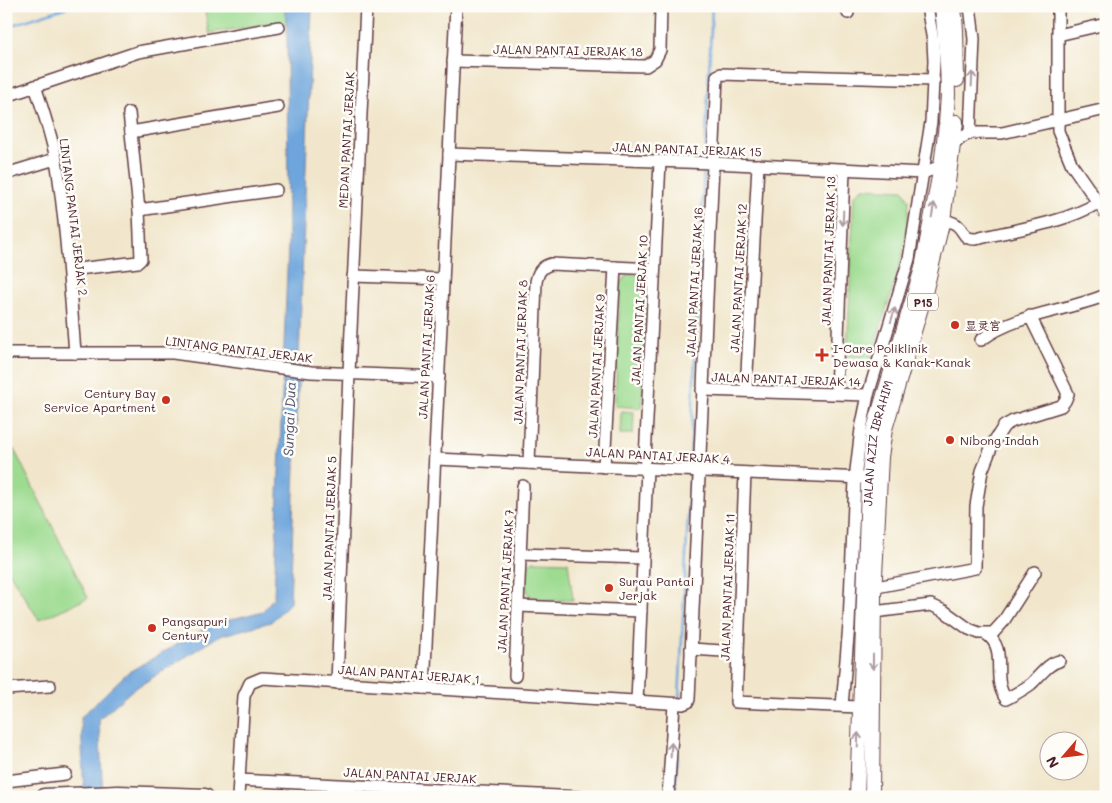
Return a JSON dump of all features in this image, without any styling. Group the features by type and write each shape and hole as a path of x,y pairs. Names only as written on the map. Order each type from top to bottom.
{"highway":[{"path":"44,797 118,794 205,797"}],"main road":[{"name":"JALAN AZIZ IBRAHIM","path":"868,478 885,429 923,301 942,220 954,145 957,89 950,31 942,6"},
{"name":"JALAN AZIZ IBRAHIM","path":"857,797 859,707 869,588 868,478 873,432 922,268 946,124 950,31 954,6"},
{"name":"JALAN AZIZ IBRAHIM","path":"868,613 872,797"},
{"path":"848,797 857,774"},
{"path":"872,779 880,797"}],"street":[{"name":"MEDAN PANTAI JERJAK","path":"349,373 366,6"},
{"name":"JALAN PANTAI JERJAK 6","path":"424,688 456,6"},
{"name":"JALAN PANTAI JERJAK 18","path":"453,61 646,66 655,60 660,50 661,6"},
{"path":"859,707 842,706 849,625 868,478 861,429 868,395 909,259 931,122 934,80 933,41 927,6"},
{"path":"954,145 970,130 974,39 970,6"},
{"path":"1058,6 1058,131 1072,164 1106,214"},
{"path":"1058,35 1106,24"},
{"path":"6,96 138,52 279,27"},
{"name":"JALAN PANTAI JERJAK 16","path":"668,797 678,704 688,702 689,699 696,471 702,390 707,163 717,76 934,80"},
{"name":"LINTANG PANTAI JERJAK 2","path":"35,86 56,159 69,270 75,353"},
{"path":"131,132 278,107"},
{"path":"956,127 1002,133 1106,109"},
{"path":"69,270 139,261 142,251 129,113"},
{"name":"JALAN PANTAI JERJAK 15","path":"449,154 923,173 940,166"},
{"path":"6,174 56,159"},
{"name":"JALAN PANTAI JERJAK 10","path":"637,702 660,162"},
{"name":"JALAN PANTAI JERJAK 12","path":"746,391 758,166"},
{"name":"JALAN PANTAI JERJAK 13","path":"836,393 844,170"},
{"path":"923,173 937,186"},
{"path":"139,210 276,190"},
{"path":"942,220 953,222 960,227 965,236 970,239 976,239 1080,214 1098,203"},
{"name":"JALAN PANTAI JERJAK 8","path":"530,463 536,282 538,273 545,266 551,264 654,269"},
{"name":"JALAN PANTAI JERJAK 9","path":"604,467 615,267"},
{"path":"353,276 443,279"},
{"path":"980,340 990,333 1030,316 1080,304 1106,295"},
{"path":"869,588 975,568 976,506 982,471 993,443 1004,426 1013,421 1055,408 1065,401 1068,394 1030,316"},
{"name":"LINTANG PANTAI JERJAK","path":"6,353 173,353 311,372 439,378"},
{"name":"JALAN PANTAI JERJAK 5","path":"338,683 349,373"},
{"name":"JALAN PANTAI JERJAK 14","path":"702,390 868,395"},
{"name":"JALAN PANTAI JERJAK 4","path":"435,459 604,467 646,464 696,471 868,478"},
{"name":"JALAN PANTAI JERJAK 11","path":"745,473 736,702 842,706"},
{"name":"JALAN PANTAI JERJAK 7","path":"514,676 523,486"},
{"path":"520,554 642,558"},
{"path":"986,634 993,633 998,628 1035,572"},
{"path":"868,613 931,605 944,611 969,629 986,634 994,639 998,648 1000,691 1006,699 1032,682 1053,662 1059,661"},
{"path":"518,606 641,611"},
{"path":"691,648 738,652"},
{"name":"JALAN PANTAI JERJAK 1","path":"238,797 244,696 250,683 262,678 678,704"},
{"path":"6,689 50,686"},
{"path":"6,781 65,774"},
{"name":"JALAN PANTAI JERJAK","path":"239,780 579,797"}],"green space":[{"path":"204,6 284,6 287,26 282,22 209,33"},
{"path":"863,188 903,190 909,200 907,234 899,268 871,358 847,356 854,195"},
{"path":"629,274 641,275 647,285 642,408 615,406 620,283"},
{"path":"621,411 634,412 633,434 620,434"},
{"path":"14,449 88,598 39,620 6,567 6,457 11,458"},
{"path":"534,561 568,562 573,600 542,600 528,593 527,570 528,566"}],"water":[{"name":"Sungai Dua","path":"284,6 312,6 290,603 271,622 219,636 131,691 99,719 103,797 84,797 81,717 127,673 213,624 263,611 274,597 288,245 287,26"}],"waterway":[{"path":"6,27 71,6"},
{"path":"705,158 712,6"},
{"path":"690,468 704,166"},
{"path":"679,700 690,474"},
{"path":"675,797 678,733"}],"place":[{"name":"显灵宫","path":"955,325"},
{"name":"I-Care Poliklinik Dewasa & Kanak-Kanak","path":"822,355"},
{"name":"Century Bay Service Apartment","path":"166,400"},
{"name":"Nibong Indah","path":"950,440"},
{"name":"Surau Pantai Jerjak","path":"609,588"},
{"name":"Pangsapuri Century","path":"152,628"}]}
